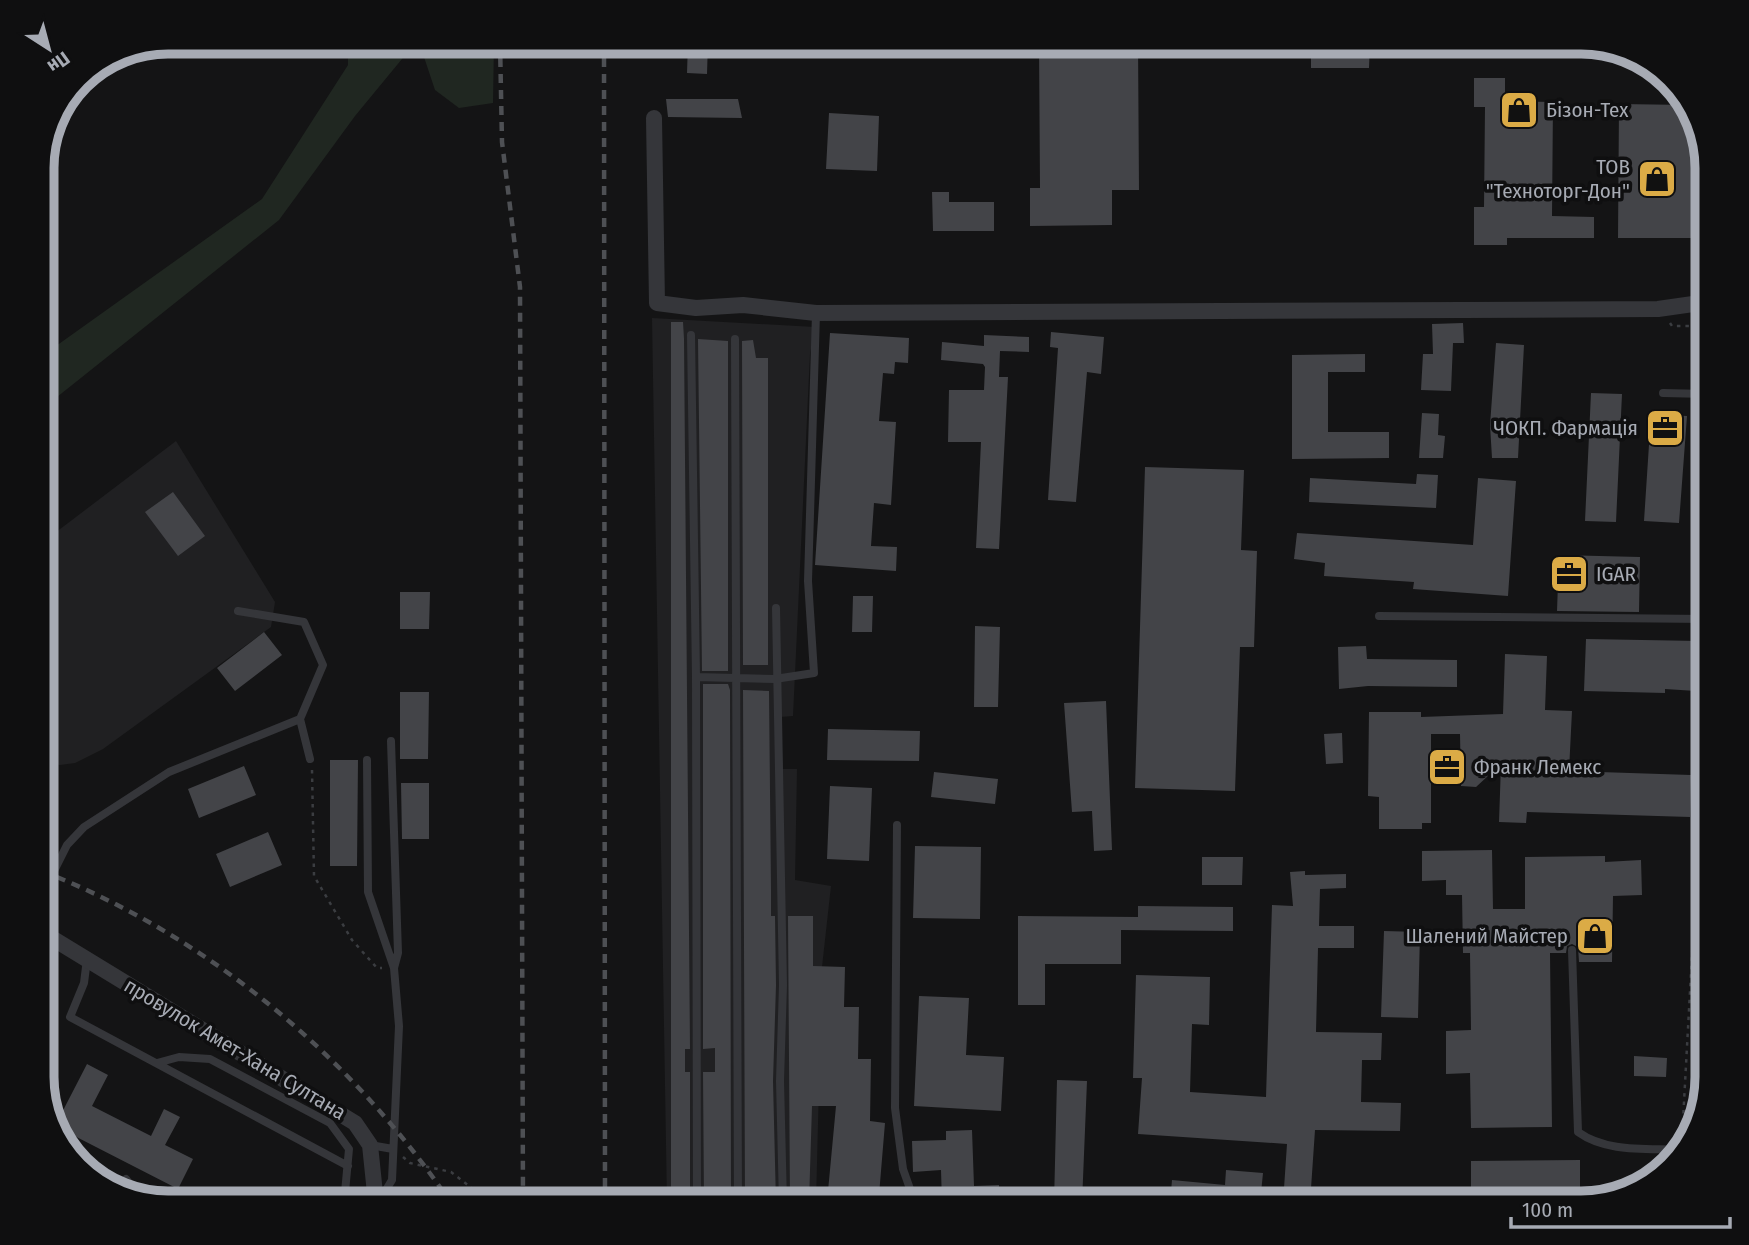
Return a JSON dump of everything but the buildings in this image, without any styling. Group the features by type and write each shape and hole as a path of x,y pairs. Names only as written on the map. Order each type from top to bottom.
{"street":[{"path":"654,118 657,303 696,308 743,305 816,313 1658,309 1695,304"},
{"name":"провулок Амет-Хана Султана","path":"54,939 355,1123 370,1145"},
{"path":"370,1145 376,1191"}],"lane":[{"path":"696,677 775,679 814,673 808,581 816,313"},
{"path":"691,335 696,677 697,1191"},
{"path":"734,339 738,676 738,1191"},
{"path":"1663,393 1695,394"},
{"path":"776,608 775,679 783,985 780,1081 783,1191"},
{"path":"238,611 304,622 323,665 300,719 310,760"},
{"path":"1379,616 1695,619"},
{"path":"54,871 67,845 84,827 169,772 300,719"},
{"path":"391,741 398,953 394,968"},
{"path":"367,760 368,892 394,968 399,1026 392,1180 385,1191"},
{"path":"897,825 895,1108 903,1169 911,1191"},
{"path":"1572,950 1578,1132 1590,1140 1609,1146 1668,1149"},
{"path":"87,959 84,983 69,1017 348,1166"},
{"path":"157,1063 179,1057 210,1059 330,1123 349,1149 345,1191"},
{"path":"370,1145 393,1149"},
{"path":"125,1179 130,1184"}],"path":[{"path":"1658,309 1672,326 1695,326"},
{"path":"310,760 314,785 314,876 352,940 377,968 394,968"},
{"path":"1683,1126 1695,905"},
{"path":"393,1149 410,1163 451,1171 476,1191"}],"shaded area":[{"path":"348,54 406,54 355,116 279,220 54,399 54,347 262,199 348,65"},
{"path":"423,54 494,54 493,103 459,108 435,90"},
{"path":"652,318 815,327 810,354 793,716 780,717 783,769 797,769 795,880 831,886 822,967 816,1191 667,1191"},
{"path":"176,441 275,602 271,627 103,749 75,763 54,764 54,534"}],"railway":[{"path":"500,54 502,142 520,287 523,1191"},
{"path":"604,54 605,1191"},
{"path":"54,876 103,898 162,930 218,966 271,1006 321,1050 368,1098 412,1149 442,1191"}],"place":[{"name":"Бізон-Тех","path":"1519,110"},
{"name":"ТОВ \"Техноторг-Дон\"","path":"1657,179"},
{"name":"ЧОКП. Фармація","path":"1665,428"},
{"name":"IGAR","path":"1569,574"},
{"name":"Франк Лемекс","path":"1447,767"},
{"name":"Шалений Майстер","path":"1595,936"}]}
